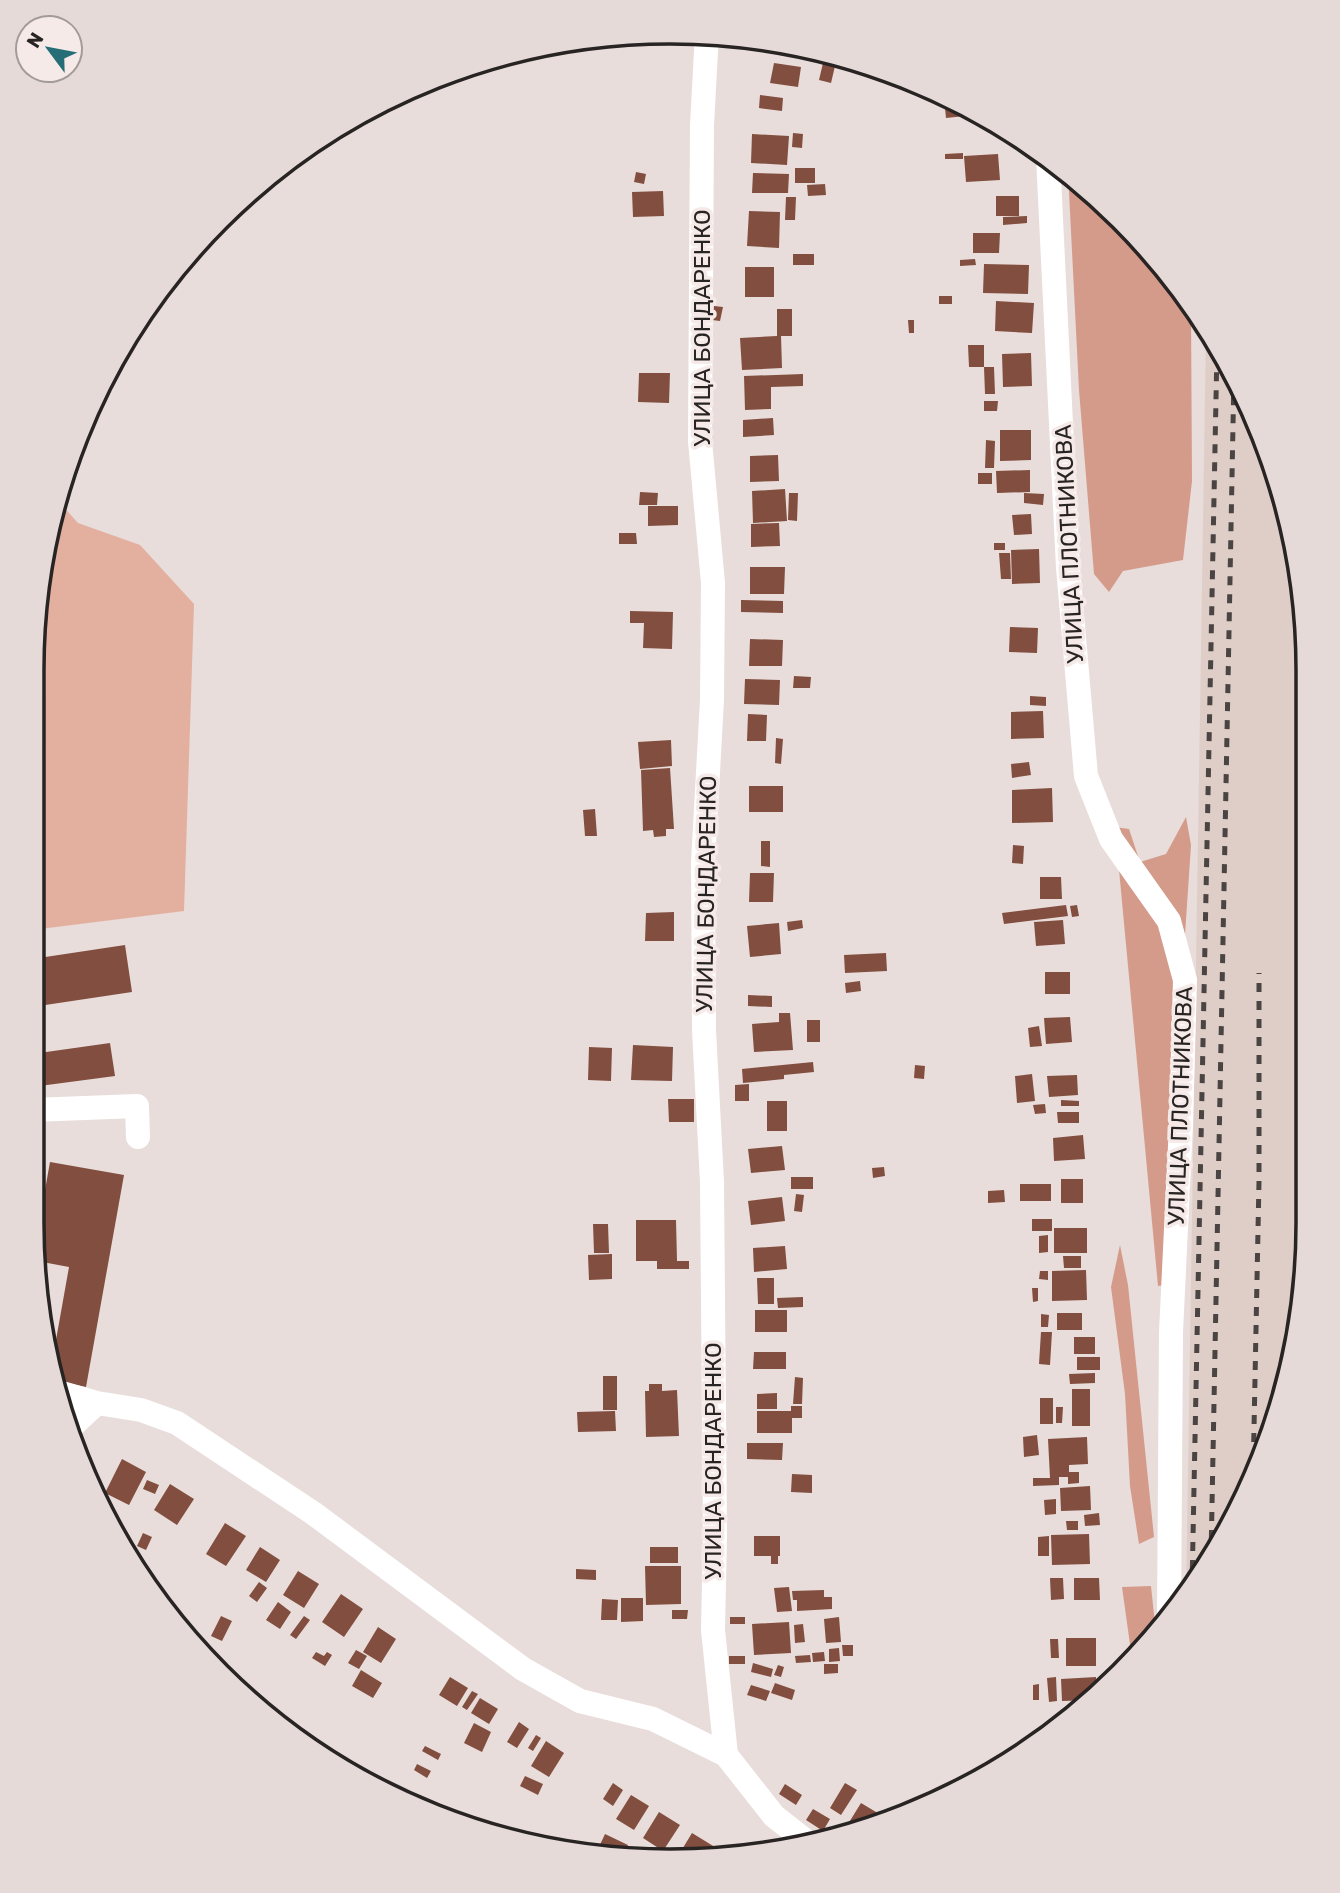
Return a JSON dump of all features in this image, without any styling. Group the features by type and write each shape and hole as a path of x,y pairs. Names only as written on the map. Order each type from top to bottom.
{"street":[{"name":"УЛИЦА БОНДАРЕНКО","path":"706,45 702,125 699,441 713,583 712,700 703,862 704,1030 712,1182 715,1534 713,1630 726,1755"},
{"name":"УЛИЦА ПЛОТНИКОВА","path":"1049,171 1068,568 1086,776 1111,839 1169,921 1185,980 1171,1332 1169,1601"},
{"path":"44,1110 137,1106 138,1138"},
{"path":"68,1395 97,1403 141,1410 177,1423 313,1513 523,1669 580,1701 653,1719 726,1755 774,1816 799,1835"},
{"path":"76,1422 97,1403"}],"shaded area":[{"path":"1069,187 1113,227 1141,257 1191,322 1192,481 1183,560 1123,571 1109,592 1094,574 1079,390"},
{"path":"1206,347 1232,393 1263,469 1275,508 1291,588 1296,670 1296,1223 1291,1305 1275,1385 1263,1424 1232,1500 1186,1577"},
{"path":"65,508 78,523 140,545 194,604 184,911 44,928 45,629 49,588"},
{"path":"1186,817 1191,845 1185,935 1182,1096 1190,1190 1179,1283 1158,1286 1115,827 1129,829 1140,862 1166,854"},
{"path":"1120,1245 1128,1285 1154,1537 1139,1544 1130,1486 1125,1394 1111,1287"},
{"path":"1151,1586 1154,1619 1130,1647 1122,1587"}],"building":[{"path":"774,63 801,67 798,87 770,83"},
{"path":"823,63 835,66 831,83 819,80"},
{"path":"760,95 783,98 782,111 759,108"},
{"path":"945,107 962,116 946,118"},
{"path":"793,133 803,134 802,148 792,147"},
{"path":"752,134 789,136 787,165 751,163"},
{"path":"963,153 963,159 945,159 945,154"},
{"path":"998,154 1000,180 966,182 964,156"},
{"path":"795,168 815,168 815,183 795,183"},
{"path":"636,172 646,174 644,184 634,182"},
{"path":"753,173 789,174 788,193 752,193"},
{"path":"825,184 826,195 808,196 807,185"},
{"path":"663,191 664,216 633,217 632,192"},
{"path":"996,196 1019,196 1019,216 996,216"},
{"path":"786,197 796,197 795,220 785,220"},
{"path":"749,211 780,212 779,248 747,246"},
{"path":"1027,216 1027,223 1003,225 1003,217"},
{"path":"973,233 1000,233 999,253 973,253"},
{"path":"793,254 814,254 814,265 793,265"},
{"path":"975,259 976,265 960,266 960,260"},
{"path":"984,264 1029,265 1028,294 983,293"},
{"path":"745,267 774,267 774,297 745,297"},
{"path":"939,296 952,296 952,304 939,304"},
{"path":"996,301 1034,303 1032,333 995,331"},
{"path":"714,306 723,307 720,321 712,320"},
{"path":"777,309 792,309 792,336 781,336 782,368 742,370 740,338 777,336"},
{"path":"908,320 914,320 914,333 909,333"},
{"path":"968,345 984,345 984,367 969,367"},
{"path":"1031,353 1032,386 1003,387 1002,354"},
{"path":"984,367 994,367 995,394 985,394"},
{"path":"639,373 670,373 669,403 638,402"},
{"path":"803,374 803,386 771,387 771,409 745,410 744,376"},
{"path":"984,401 998,401 997,411 984,411"},
{"path":"773,418 774,435 743,437 743,420"},
{"path":"1000,430 1031,430 1031,460 1000,461"},
{"path":"986,440 995,441 994,468 985,468"},
{"path":"778,455 779,481 750,482 750,456"},
{"path":"1030,470 1030,492 997,493 996,471"},
{"path":"978,473 992,473 992,484 978,484"},
{"path":"785,489 787,521 753,523 752,491"},
{"path":"640,492 658,493 657,505 639,505"},
{"path":"789,493 798,493 797,521 788,520"},
{"path":"1024,493 1044,494 1043,505 1024,503"},
{"path":"648,506 678,506 678,525 648,526"},
{"path":"1031,514 1032,534 1014,535 1012,515"},
{"path":"779,523 780,546 751,547 751,524"},
{"path":"619,533 636,533 637,544 619,544"},
{"path":"994,543 1005,543 1005,550 994,550"},
{"path":"1039,549 1040,583 1012,584 1011,550"},
{"path":"999,553 1010,553 1011,579 1001,579"},
{"path":"750,567 785,567 784,594 750,594"},
{"path":"741,600 783,601 783,613 741,612"},
{"path":"630,611 673,612 672,649 643,648 644,623 630,623"},
{"path":"1010,627 1038,628 1037,653 1009,652"},
{"path":"750,639 783,640 782,666 749,666"},
{"path":"794,676 811,677 810,688 793,688"},
{"path":"745,679 780,680 779,705 744,704"},
{"path":"1030,696 1046,697 1046,706 1030,705"},
{"path":"1043,711 1044,738 1011,739 1011,712"},
{"path":"748,714 767,715 766,741 747,741"},
{"path":"776,738 783,739 781,764 775,763"},
{"path":"671,740 672,766 640,769 638,742"},
{"path":"1029,762 1031,775 1012,778 1011,764"},
{"path":"670,768 674,829 666,829 666,836 654,837 653,830 643,831 641,770"},
{"path":"749,786 783,786 783,812 749,812"},
{"path":"1052,788 1053,822 1012,823 1012,790"},
{"path":"595,809 597,836 585,836 583,810"},
{"path":"761,841 770,841 770,867 761,866"},
{"path":"1013,845 1024,846 1023,864 1012,863"},
{"path":"750,873 774,873 773,902 749,902"},
{"path":"1040,877 1061,877 1062,899 1040,899"},
{"path":"1066,905 1068,916 1004,924 1002,913"},
{"path":"1077,905 1079,916 1072,917 1070,906"},
{"path":"674,912 674,941 645,941 646,913"},
{"path":"802,920 803,928 788,931 787,922"},
{"path":"1063,920 1065,944 1036,946 1034,922"},
{"path":"779,923 781,954 750,957 747,926"},
{"path":"125,945 132,992 44,1005 44,957"},
{"path":"886,953 887,971 845,973 844,955"},
{"path":"1045,972 1070,972 1070,994 1045,994"},
{"path":"860,981 861,991 846,993 845,983"},
{"path":"748,995 772,996 772,1007 748,1006"},
{"path":"779,1013 790,1013 793,1050 754,1052 752,1024 779,1022"},
{"path":"1070,1017 1072,1042 1046,1044 1044,1018"},
{"path":"807,1020 820,1020 820,1042 807,1042"},
{"path":"1039,1026 1042,1046 1030,1047 1028,1028"},
{"path":"110,1043 115,1076 44,1085 44,1052"},
{"path":"633,1045 673,1047 672,1081 631,1080"},
{"path":"589,1047 612,1048 611,1081 588,1080"},
{"path":"813,1062 814,1072 784,1075 784,1079 743,1083 742,1069"},
{"path":"915,1065 925,1066 924,1079 914,1078"},
{"path":"1032,1074 1035,1101 1017,1103 1015,1076"},
{"path":"1077,1075 1078,1095 1049,1097 1047,1076"},
{"path":"749,1084 749,1101 735,1101 735,1085"},
{"path":"668,1099 694,1099 694,1122 669,1122"},
{"path":"1061,1100 1079,1101 1079,1106 1061,1106"},
{"path":"767,1101 787,1101 787,1131 767,1131"},
{"path":"1045,1104 1046,1113 1035,1114 1033,1105"},
{"path":"1057,1112 1079,1112 1079,1123 1058,1123"},
{"path":"1083,1135 1085,1159 1054,1161 1053,1138"},
{"path":"782,1146 785,1170 751,1173 748,1149"},
{"path":"50,1162 124,1175 86,1387 64,1383 56,1345 69,1267 45,1262 44,1196"},
{"path":"884,1167 885,1176 873,1178 872,1168"},
{"path":"791,1177 813,1177 813,1189 791,1189"},
{"path":"1061,1179 1083,1179 1083,1203 1061,1203"},
{"path":"1020,1184 1051,1184 1051,1201 1020,1201"},
{"path":"1004,1190 1005,1202 988,1203 988,1191"},
{"path":"796,1194 804,1195 802,1212 794,1211"},
{"path":"782,1197 785,1221 751,1225 748,1201"},
{"path":"1032,1219 1052,1219 1052,1231 1032,1231"},
{"path":"636,1220 676,1220 677,1261 689,1261 689,1269 657,1269 657,1261 636,1261"},
{"path":"593,1224 608,1224 609,1253 594,1253"},
{"path":"1054,1228 1087,1228 1087,1253 1054,1253"},
{"path":"1048,1235 1048,1252 1039,1253 1039,1236"},
{"path":"785,1246 787,1269 754,1272 753,1248"},
{"path":"612,1254 612,1279 589,1280 588,1255"},
{"path":"1063,1256 1081,1256 1081,1268 1064,1268"},
{"path":"1086,1270 1087,1300 1052,1301 1052,1271"},
{"path":"1040,1271 1048,1271 1048,1280 1039,1279"},
{"path":"757,1278 774,1278 774,1304 758,1304"},
{"path":"1032,1288 1038,1288 1038,1301 1033,1302"},
{"path":"803,1297 803,1307 778,1308 777,1298"},
{"path":"755,1310 787,1310 787,1332 755,1332"},
{"path":"1057,1313 1082,1313 1082,1330 1057,1330"},
{"path":"1041,1314 1049,1315 1048,1327 1041,1327"},
{"path":"1041,1332 1052,1332 1050,1365 1039,1364"},
{"path":"1074,1337 1095,1337 1095,1354 1074,1354"},
{"path":"754,1352 786,1352 786,1369 753,1369"},
{"path":"1077,1357 1100,1357 1100,1370 1077,1370"},
{"path":"1095,1373 1095,1383 1070,1384 1069,1374"},
{"path":"603,1376 617,1376 617,1410 603,1410"},
{"path":"795,1377 803,1378 802,1404 793,1404"},
{"path":"649,1384 662,1384 662,1391 677,1390 679,1436 646,1437 645,1391 649,1391"},
{"path":"1072,1389 1090,1389 1090,1426 1072,1426"},
{"path":"777,1393 777,1409 757,1409 757,1394"},
{"path":"1040,1398 1053,1398 1053,1424 1040,1424"},
{"path":"791,1406 802,1406 802,1418 792,1418 792,1433 757,1433 757,1411 791,1411"},
{"path":"1056,1407 1063,1407 1062,1423 1056,1423"},
{"path":"615,1411 616,1431 578,1432 577,1412"},
{"path":"1037,1435 1039,1455 1024,1457 1023,1437"},
{"path":"1087,1437 1088,1464 1069,1465 1069,1472 1079,1472 1079,1483 1068,1484 1068,1477 1059,1477 1059,1485 1033,1486 1033,1478 1050,1478 1048,1439"},
{"path":"747,1443 783,1443 782,1460 747,1459"},
{"path":"122,1459 146,1472 129,1505 105,1493"},
{"path":"792,1474 812,1475 812,1493 791,1492"},
{"path":"147,1480 159,1485 155,1494 143,1489"},
{"path":"170,1484 194,1499 177,1525 154,1510"},
{"path":"1090,1486 1091,1510 1061,1511 1060,1488"},
{"path":"1056,1499 1056,1514 1045,1515 1044,1500"},
{"path":"1099,1513 1100,1525 1085,1526 1084,1515"},
{"path":"1066,1521 1078,1521 1078,1530 1067,1530"},
{"path":"225,1523 246,1536 226,1566 206,1554"},
{"path":"143,1533 152,1537 146,1550 137,1546"},
{"path":"1089,1534 1090,1564 1052,1565 1051,1535"},
{"path":"754,1536 780,1536 778,1564 771,1564 771,1556 754,1556"},
{"path":"1049,1536 1049,1556 1038,1556 1038,1537"},
{"path":"260,1547 280,1560 266,1582 246,1570"},
{"path":"650,1547 678,1547 678,1563 650,1563"},
{"path":"645,1566 681,1566 681,1604 646,1605"},
{"path":"576,1569 596,1570 596,1580 576,1579"},
{"path":"298,1571 319,1584 304,1608 283,1595"},
{"path":"1050,1578 1063,1578 1064,1599 1051,1600"},
{"path":"1074,1578 1099,1578 1100,1600 1074,1600"},
{"path":"259,1582 267,1588 257,1602 249,1596"},
{"path":"789,1587 792,1611 777,1612 774,1588"},
{"path":"824,1590 824,1597 832,1597 832,1609 797,1611 797,1600 793,1600 792,1591"},
{"path":"341,1594 363,1609 344,1637 322,1622"},
{"path":"621,1598 643,1598 643,1621 621,1622"},
{"path":"602,1599 618,1600 617,1620 601,1620"},
{"path":"278,1602 291,1612 280,1629 266,1620"},
{"path":"672,1610 688,1610 687,1619 672,1619"},
{"path":"221,1616 232,1621 222,1641 211,1636"},
{"path":"304,1616 310,1620 296,1639 290,1635"},
{"path":"730,1617 745,1617 745,1624 730,1624"},
{"path":"839,1617 841,1642 826,1643 824,1619"},
{"path":"789,1622 791,1653 754,1655 752,1624"},
{"path":"803,1624 805,1642 795,1643 794,1625"},
{"path":"378,1627 396,1639 381,1663 363,1652"},
{"path":"1066,1638 1096,1638 1096,1666 1066,1666"},
{"path":"1050,1639 1058,1639 1059,1658 1051,1658"},
{"path":"842,1645 853,1645 853,1656 843,1656"},
{"path":"839,1648 840,1661 829,1662 829,1649"},
{"path":"356,1650 367,1656 359,1669 348,1663"},
{"path":"316,1652 324,1656 327,1652 332,1655 325,1666 312,1658"},
{"path":"824,1652 825,1661 813,1662 812,1653"},
{"path":"810,1655 811,1662 796,1663 795,1656"},
{"path":"729,1656 745,1656 745,1664 729,1664"},
{"path":"753,1663 773,1669 771,1677 751,1672"},
{"path":"824,1664 838,1664 838,1673 824,1674"},
{"path":"778,1665 784,1667 781,1677 774,1675"},
{"path":"361,1670 382,1683 373,1698 352,1686"},
{"path":"450,1677 468,1688 457,1706 439,1695"},
{"path":"1056,1677 1057,1701 1049,1702 1047,1678"},
{"path":"1096,1677 1096,1682 1075,1701 1062,1701 1061,1679"},
{"path":"775,1683 795,1690 792,1700 771,1693"},
{"path":"1039,1684 1039,1700 1033,1700 1033,1685"},
{"path":"751,1685 770,1691 766,1701 747,1695"},
{"path":"472,1691 478,1694 467,1710 462,1707"},
{"path":"480,1698 498,1709 489,1724 471,1713"},
{"path":"519,1722 529,1729 517,1748 507,1742"},
{"path":"474,1723 491,1732 482,1752 464,1743"},
{"path":"536,1735 541,1738 533,1751 528,1748"},
{"path":"546,1741 564,1753 549,1777 531,1766"},
{"path":"425,1746 441,1754 438,1760 422,1751"},
{"path":"417,1764 431,1771 427,1778 414,1770"},
{"path":"525,1776 543,1784 538,1795 520,1786"},
{"path":"613,1783 623,1790 613,1806 603,1799"},
{"path":"845,1783 857,1790 841,1815 830,1808"},
{"path":"785,1784 802,1795 796,1805 779,1794"},
{"path":"631,1795 649,1806 634,1830 616,1819"},
{"path":"861,1803 878,1813 871,1816 849,1823"},
{"path":"813,1809 830,1819 822,1830 806,1820"},
{"path":"659,1812 680,1825 664,1849 643,1838"},
{"path":"692,1833 716,1848 711,1848 682,1849"},
{"path":"605,1834 628,1845 627,1848 600,1845"}],"railway":[{"path":"1192,1569 1217,365"},
{"path":"1211,1537 1234,396"},
{"path":"1254,1450 1259,1181 1259,973"}]}
